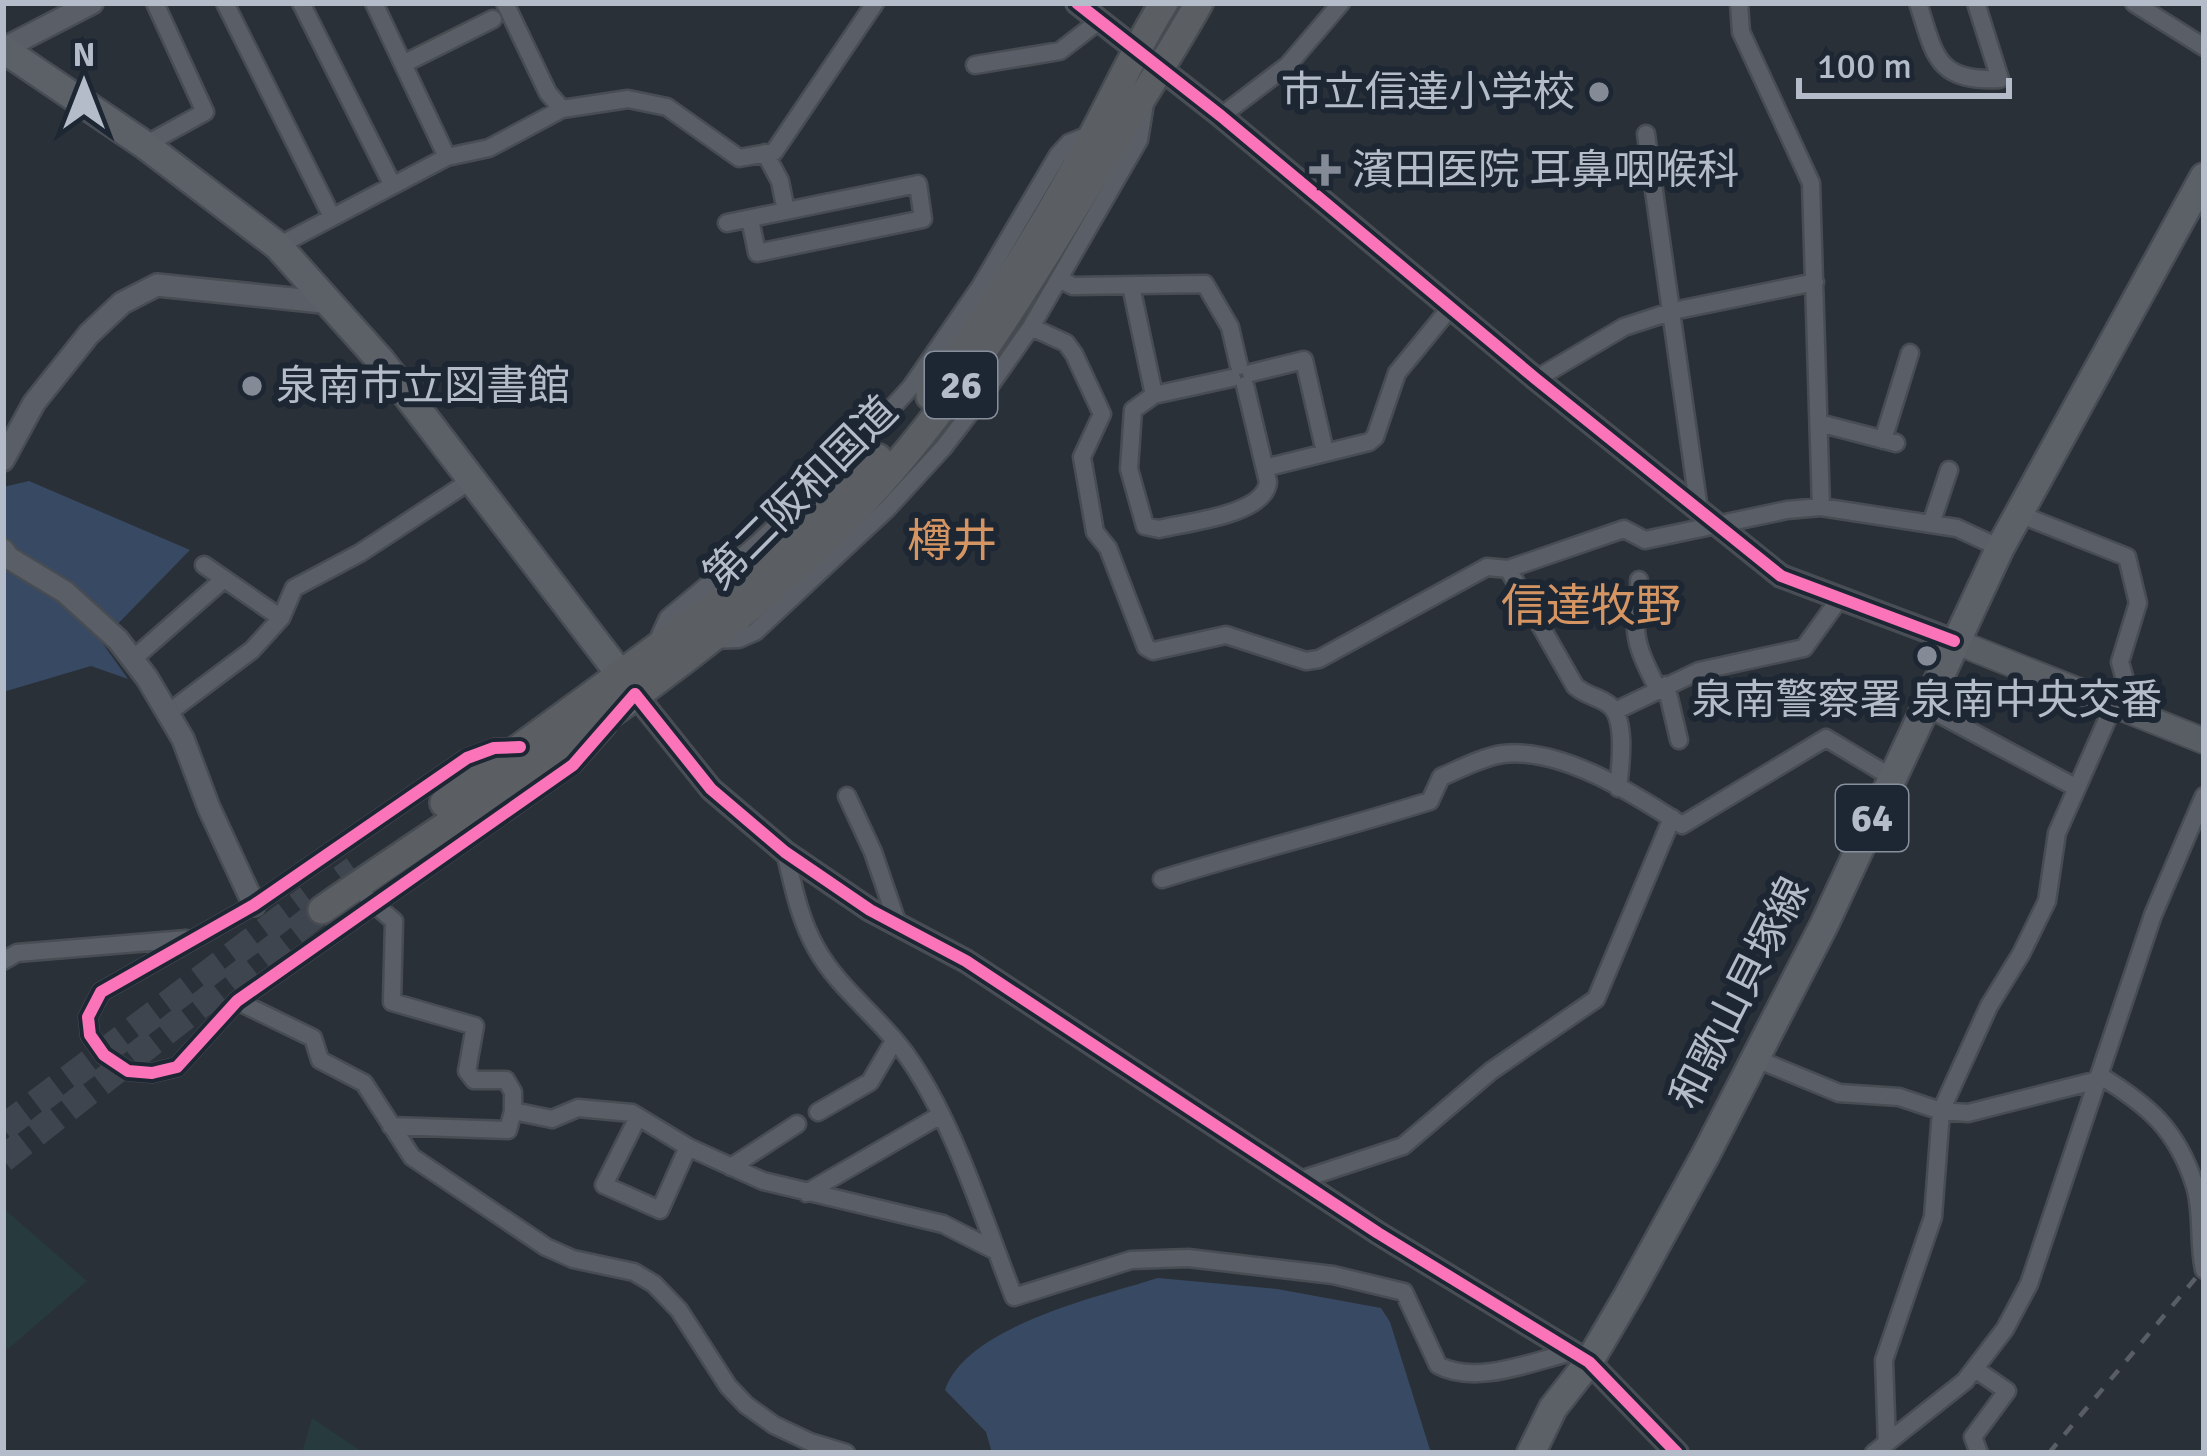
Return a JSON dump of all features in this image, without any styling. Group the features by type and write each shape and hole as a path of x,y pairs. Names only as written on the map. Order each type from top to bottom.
{"highway":[{"name":"第二阪和国道","path":"1162,5 1095,133 981,323 920,411 841,496 752,578 650,655 628,685 315,904 520,747 628,685 708,640 775,587 841,525 909,451 986,350 1199,3"}],"main road":[{"path":"3,49 145,145 278,246 332,303 628,685"},
{"name":"和歌山貝塚線","path":"1531,1453 1581,1357 1705,1156 1824,925 2000,548 2204,177"},
{"path":"1954,640 2204,741"}],"street":[{"path":"3,49 92,3"},
{"path":"145,145 205,112 155,3"},
{"path":"225,3 332,217"},
{"path":"301,3 392,184"},
{"path":"374,3 447,157"},
{"path":"505,3 548,93 562,109"},
{"path":"278,246 447,157 488,148 562,109 628,99 667,107 739,158 774,152 875,3"},
{"path":"1077,3 1134,51 1154,80 1221,116 1536,380 1781,576 1954,640"},
{"path":"1221,116 1288,65 1341,3"},
{"path":"1738,3 1741,32 1811,183 1821,507"},
{"path":"1918,3 1936,58 1966,81 2000,79 1976,3"},
{"path":"2134,3 2204,47"},
{"path":"403,64 493,19"},
{"path":"975,65 1060,51 1099,22"},
{"path":"708,640 739,639 755,632 843,553 943,448 1031,327 1139,140 1154,80"},
{"path":"1646,134 1699,510"},
{"path":"765,153 780,181 786,212"},
{"path":"728,223 918,184 923,219 757,253 750,219"},
{"path":"859,196 866,231"},
{"path":"1059,279 1073,286 1205,284 1230,327 1242,375 1265,469 1268,490 1248,508 1159,529 1144,526 1128,454 1133,410 1154,395 1242,375 1304,360 1325,452"},
{"path":"1536,380 1624,327 1672,311 1815,282"},
{"path":"3,460 34,403 89,334 122,303 157,285 332,303"},
{"path":"1130,286 1154,395"},
{"path":"1265,469 1369,442 1397,373 1450,308"},
{"path":"1031,327 1066,343 1102,414 1082,457 1095,532 1108,548 1146,647 1153,651 1226,635 1306,661 1319,659 1487,567 1508,569 1624,530 1645,540 1821,507 1957,528 2000,548"},
{"path":"1819,423 1889,441 1910,352"},
{"path":"1931,524 1949,470"},
{"path":"167,713 252,650 281,618 294,588 360,553 472,479"},
{"path":"1880,1448 1884,1360 1933,1217 1941,1111 1989,1006 2047,901 2057,833 2127,687 2120,662 2138,603 2127,557 2019,514"},
{"path":"3,550 8,558 65,592 133,659 183,739 208,808 254,905"},
{"path":"204,565 281,618"},
{"path":"1508,569 1575,686 1615,711 1623,750 1618,788"},
{"path":"133,659 224,579"},
{"path":"1639,580 1638,646 1662,687 1679,740"},
{"path":"1615,711 1699,671 1804,648 1840,598"},
{"path":"520,747 494,748 467,758 337,856 101,992 88,1017 90,1035 104,1055 128,1071 152,1073 177,1067 237,1001 369,899 573,765 628,685 712,789 785,852 898,925 966,962 1470,1292 1581,1357 1677,1453"},
{"path":"1924,706 2077,788"},
{"path":"1162,879 1430,801 1441,777 1497,754 1542,756 1568,764 1644,798 1682,825 1826,737 1891,777"},
{"path":"847,796 898,925"},
{"path":"1880,1448 1975,1369 2005,1329 2029,1284 2153,915 2204,796"},
{"path":"1300,1180 1403,1146 1491,1071 1596,999 1672,818"},
{"path":"785,852 800,915 817,951 905,1054 939,1116 1014,1297 1131,1260 1188,1258 1333,1275 1404,1292 1438,1365 1450,1371 1487,1372 1581,1357"},
{"path":"369,899 394,921 392,1002 475,1026 467,1071 474,1080 506,1080 513,1092 508,1130 391,1126"},
{"path":"3,961 17,953 193,938"},
{"path":"237,1001 313,1038 320,1060 364,1083 412,1157 546,1247 573,1259 634,1272 654,1284 679,1310 728,1386 746,1405 809,1442 847,1453"},
{"path":"818,1112 870,1082 894,1041"},
{"path":"1754,1058 1839,1093 1899,1097 1941,1111 1968,1113 2098,1077 2156,1113 2172,1136 2196,1188 2204,1270"},
{"path":"513,1111 552,1119 578,1108 604,1108 638,1117 731,1167 806,1193 943,1224 996,1251"},
{"path":"806,1193 939,1116"},
{"path":"638,1117 604,1185 660,1210 688,1147"},
{"path":"731,1167 797,1124"},
{"path":"1975,1369 2007,1391 1973,1437 1979,1453"}],"green space":[{"path":"3,1208 87,1281 8,1349 3,1344"},
{"path":"312,1418 364,1453 302,1453"}],"water":[{"path":"29,481 190,550 101,641 128,679 91,666 3,692 3,487"},
{"path":"1158,1278 1277,1289 1381,1308 1390,1322 1431,1453 992,1453 986,1432 945,1390 958,1368 979,1348 1037,1317"}],"tunnel":[{"path":"340,863 360,891"},
{"path":"3,1128 308,898"},
{"path":"3,1159 322,910"}],"railway":[{"path":"2049,1453 2204,1268"}],"cycle path":[{"path":"1077,3 1781,576 1954,641"},
{"path":"520,747 494,748 467,758 254,905 101,992 88,1017 90,1035 104,1055 128,1071 152,1073 177,1067 237,1001 573,765 635,694 711,789 785,852 870,910 966,961 1378,1233 1589,1362 1677,1453"}],"place":[{"name":"市立信達小学校","path":"1599,92"},
{"name":"濱田医院 耳鼻咽喉科","path":"1325,170"},
{"name":"泉南市立図書館","path":"252,386"},
{"name":"泉南警察署 泉南中央交番","path":"1927,656"}],"district":[{"name":"樽井","path":"952,541"},
{"name":"信達牧野","path":"1591,606"}]}
